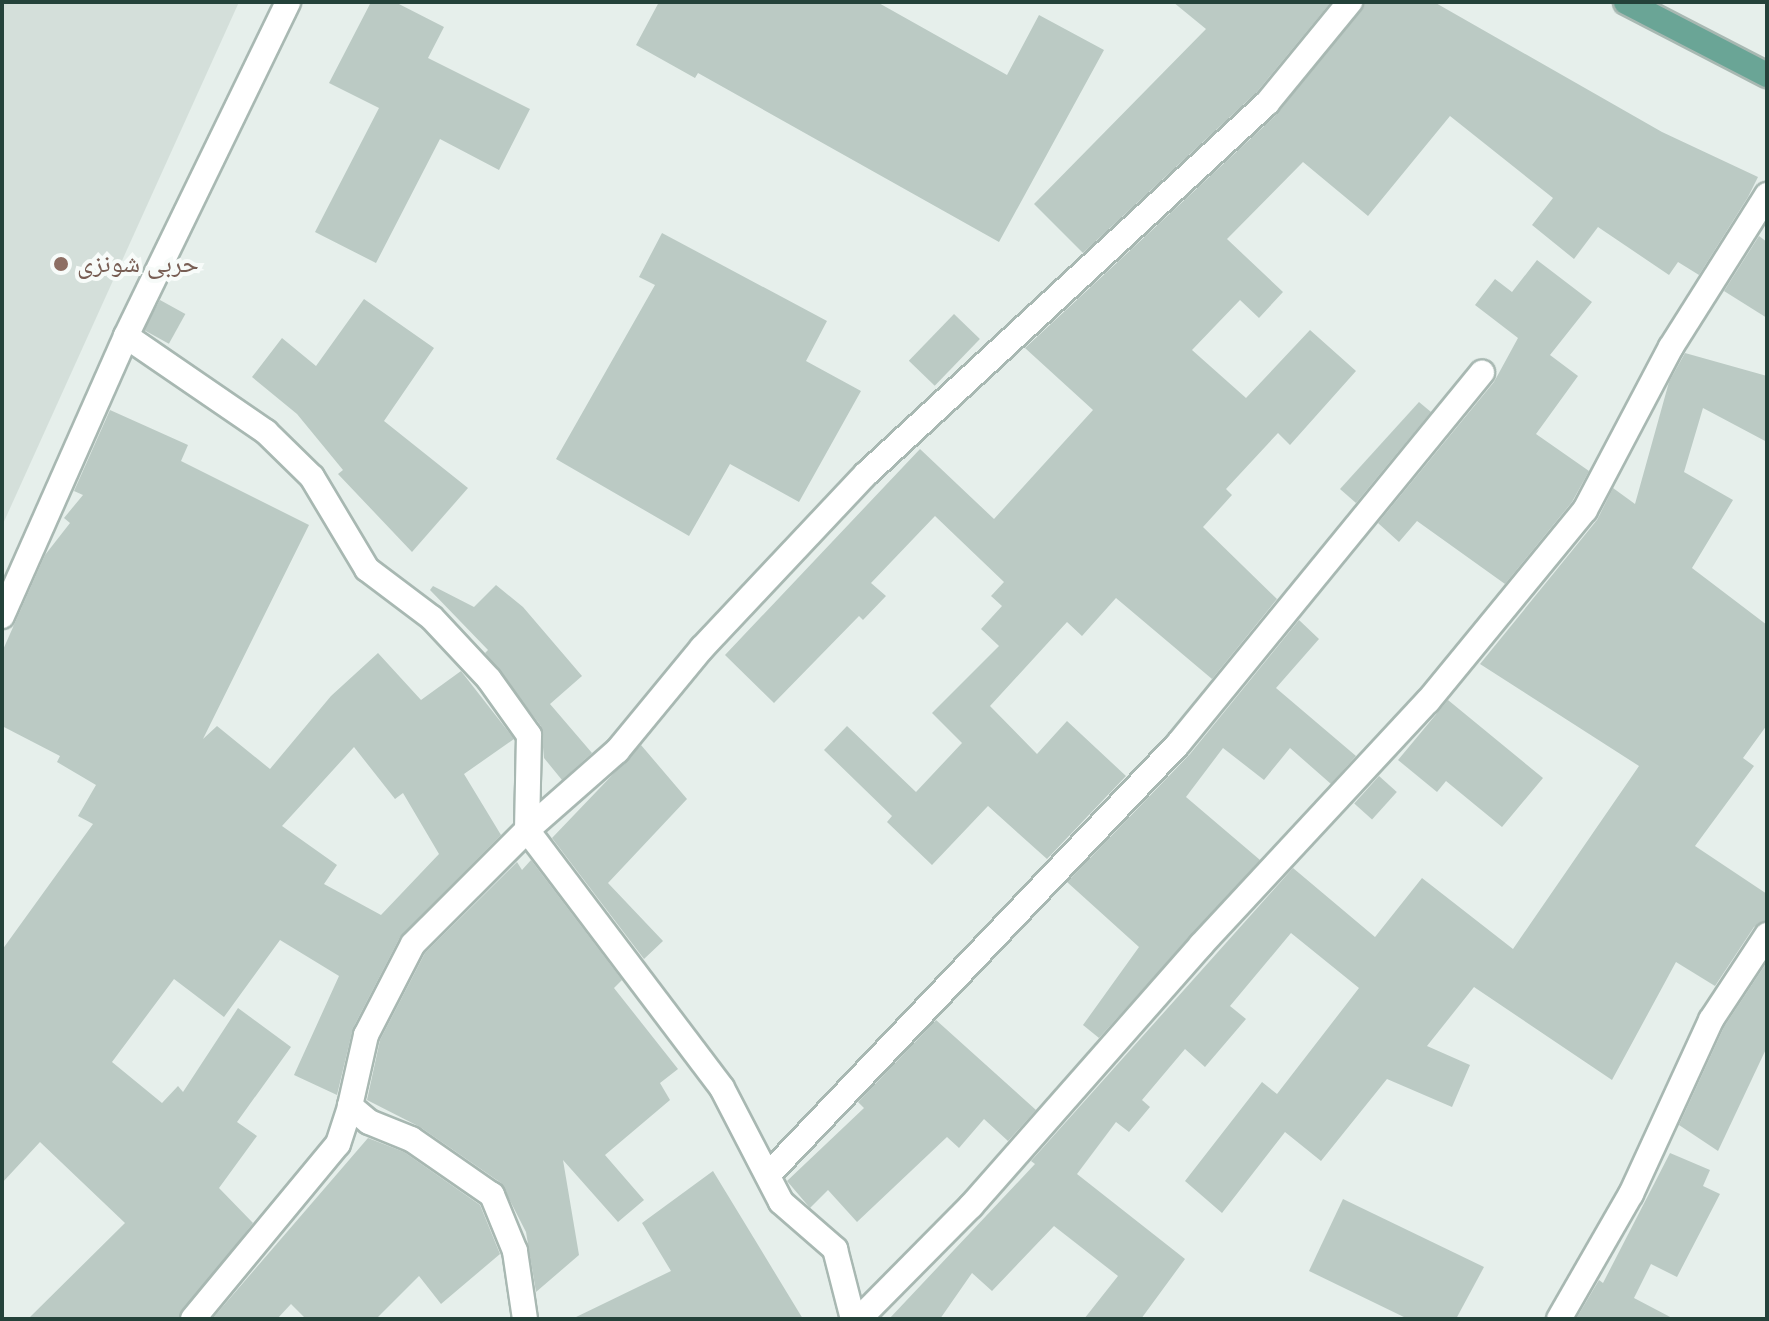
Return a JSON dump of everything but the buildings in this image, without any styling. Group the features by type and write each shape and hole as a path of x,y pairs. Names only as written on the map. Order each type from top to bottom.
{"main road":[{"path":"1626,2 1767,75"}],"street":[{"path":"2,616 126,336 288,2"},
{"path":"193,1319 338,1144 366,1035 413,944 527,830 617,751 702,648 866,474 1267,103 1350,2"},
{"path":"859,1319 971,1206 1201,945 1428,701 1585,510 1671,347 1767,195"},
{"path":"126,336 266,432 312,477 367,569 432,618 489,679 529,735 527,830 722,1088 781,1202 835,1249 853,1319"},
{"path":"768,1175 1178,744 1482,373"},
{"path":"1559,1319 1631,1194 1711,1020 1767,935"},
{"path":"350,1106 369,1122 411,1139 492,1195 515,1251 525,1319"}],"shaded area":[{"name":"حربی شونزی","path":"2,2 239,2 2,526"}],"place":[{"name":"حربی شونزی","path":"61,264"}]}
